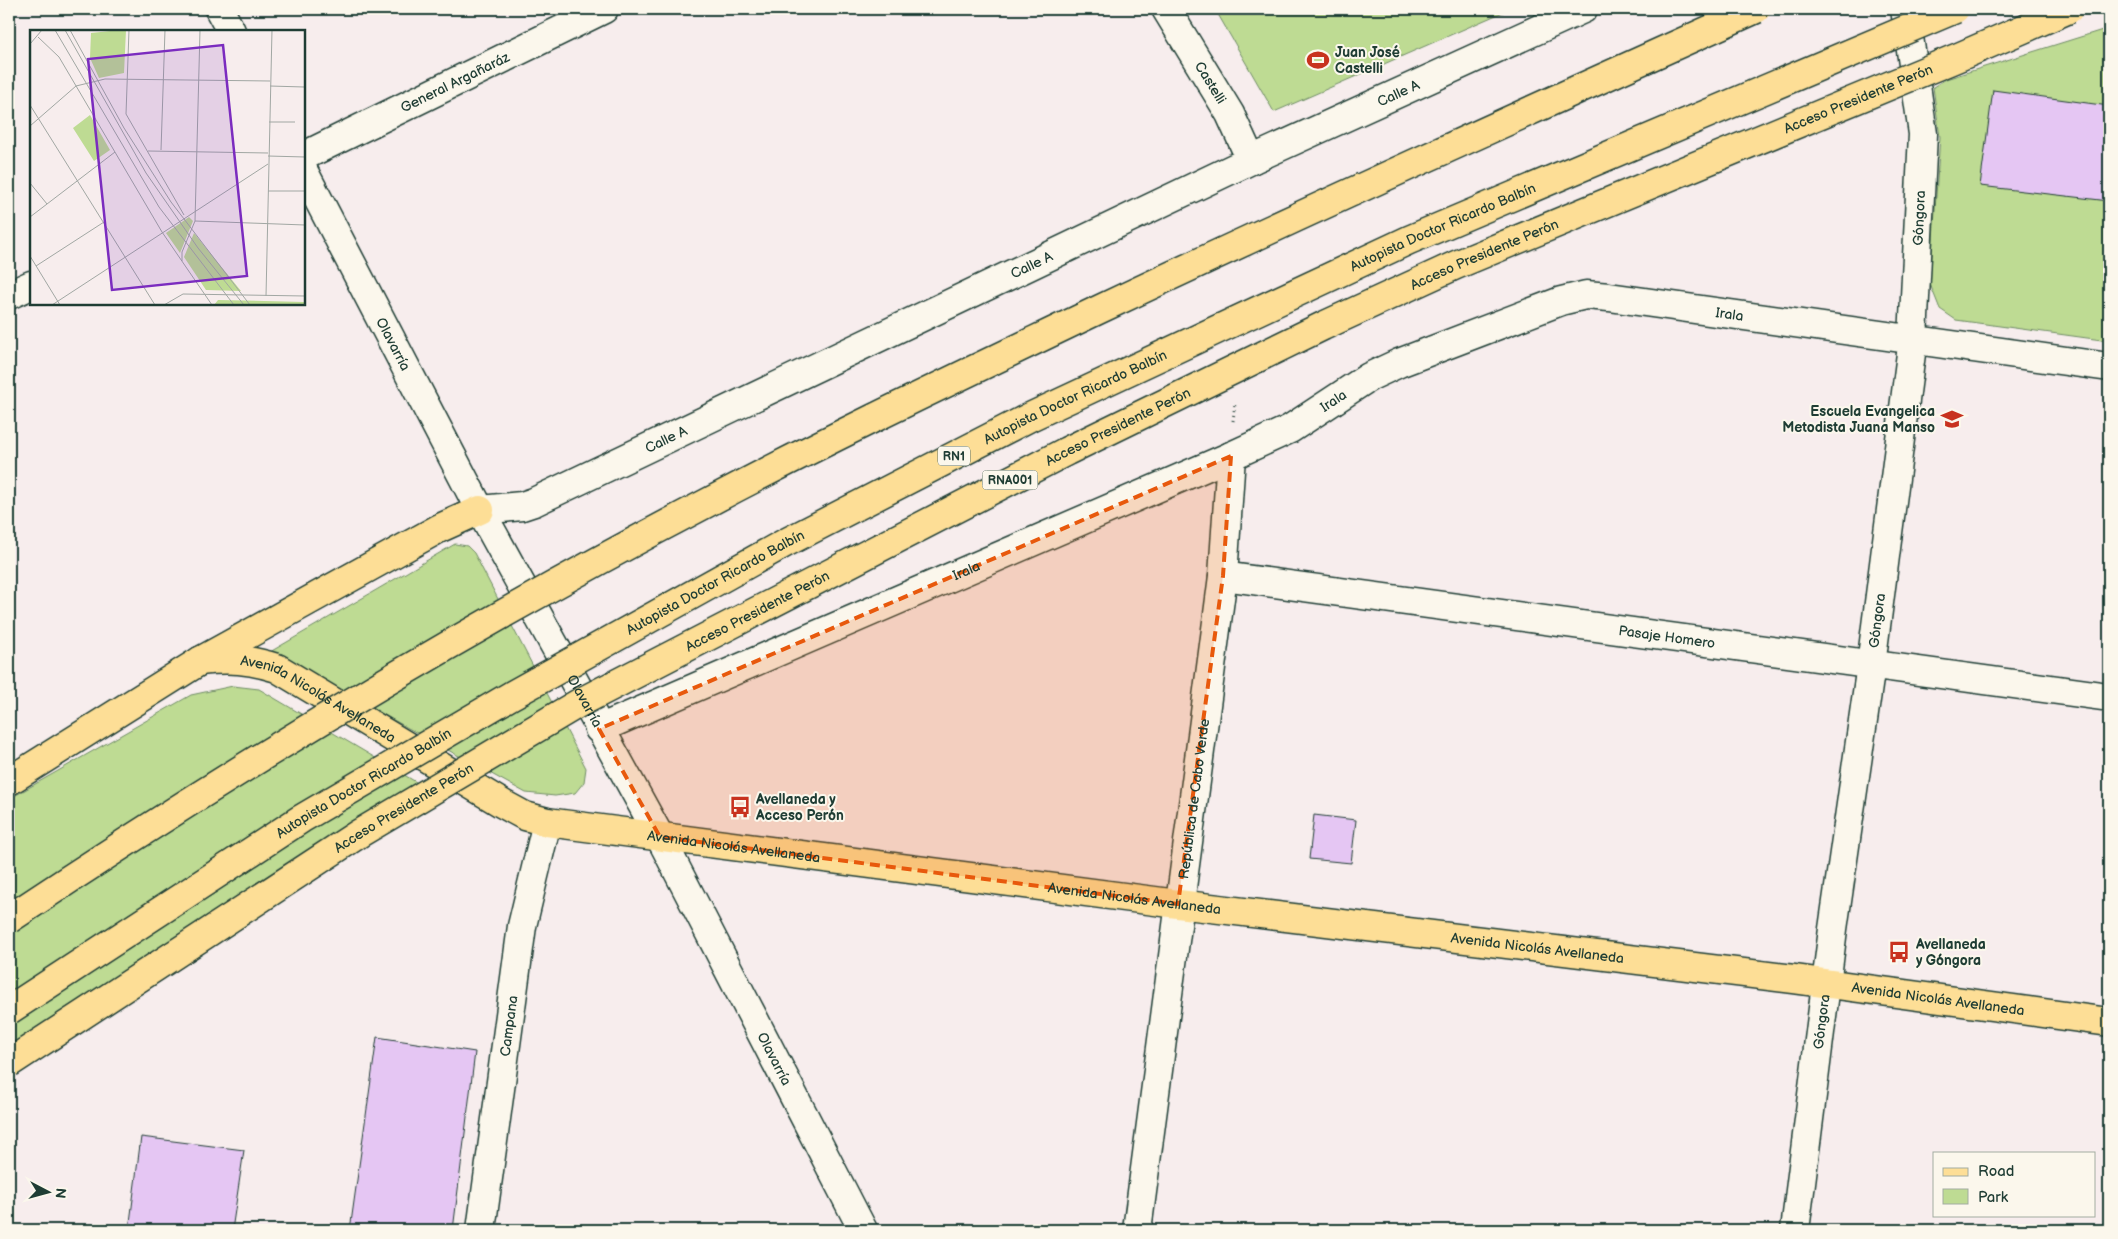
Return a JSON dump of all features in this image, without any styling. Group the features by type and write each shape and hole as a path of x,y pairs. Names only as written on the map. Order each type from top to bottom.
{"main road":[{"path":"9,919 278,748 464,636 705,503 906,401 1335,198 1756,9"},
{"name":"Autopista Doctor Ricardo Balbín","path":"9,1010 301,819 512,695 786,543 1004,430 1409,240 1955,9"},
{"name":"Acceso Presidente Perón","path":"9,1063 360,833 579,703 1067,451 1323,326 1456,265 1961,56 2069,9"},
{"path":"9,780 200,661 440,528 480,510"},
{"name":"Avenida Nicolás Avellaneda","path":"200,661 229,658 250,660 277,668 503,804 525,816 547,822 1178,904 1826,984 2109,1022"}],"street":[{"path":"219,9 230,30"},
{"name":"General Argañaráz","path":"305,156 604,9"},
{"name":"Castelli","path":"1166,9 1230,114 1251,160"},
{"name":"Calle A","path":"480,510 522,506 534,502 1251,160 1583,9"},
{"name":"Góngora","path":"1795,1230 1826,984 1871,665 1913,338 1923,134 1905,9"},
{"name":"Olavarría","path":"305,174 480,510 660,837 863,1230"},
{"path":"9,295 30,285"},
{"name":"Irala","path":"600,729 1231,456 1290,429 1369,378 1399,364 1561,301 1586,295 1913,338 2109,367"},
{"name":"República de Cabo Verde","path":"1136,1230 1223,576 1231,456"},
{"name":"Pasaje Homero","path":"1223,576 2109,697"},
{"name":"Campana","path":"481,1230 522,926 547,822"}],"highlighted area":[{"path":"1231,456 1223,576 1178,904 660,837 599,729"}],"green space":[{"name":"Juan José Castelli","path":"1215,9 1510,9 1274,112"},
{"path":"2109,28 2109,341 1956,320 1940,309 1930,284 1940,137 1933,87 1946,79"},
{"path":"455,544 467,546 474,553 586,768 584,782 575,793 555,796 526,793 270,652"},
{"path":"233,686 259,689 438,795 9,1077 9,799 191,695"}],"building":[{"path":"1993,90 2109,106 2109,201 1980,186"},
{"path":"1314,815 1356,820 1351,863 1309,859"},
{"path":"377,1037 475,1052 453,1230 350,1230"},
{"path":"141,1137 244,1150 232,1230 129,1230"}],"place":[{"name":"Juan José Castelli","path":"1318,60"},
{"name":"Escuela Evangelica Metodista Juana Manso","path":"1952,419"},
{"name":"Avellaneda y Acceso Perón","path":"740,807"},
{"name":"Avellaneda y Góngora","path":"1899,952"}]}
